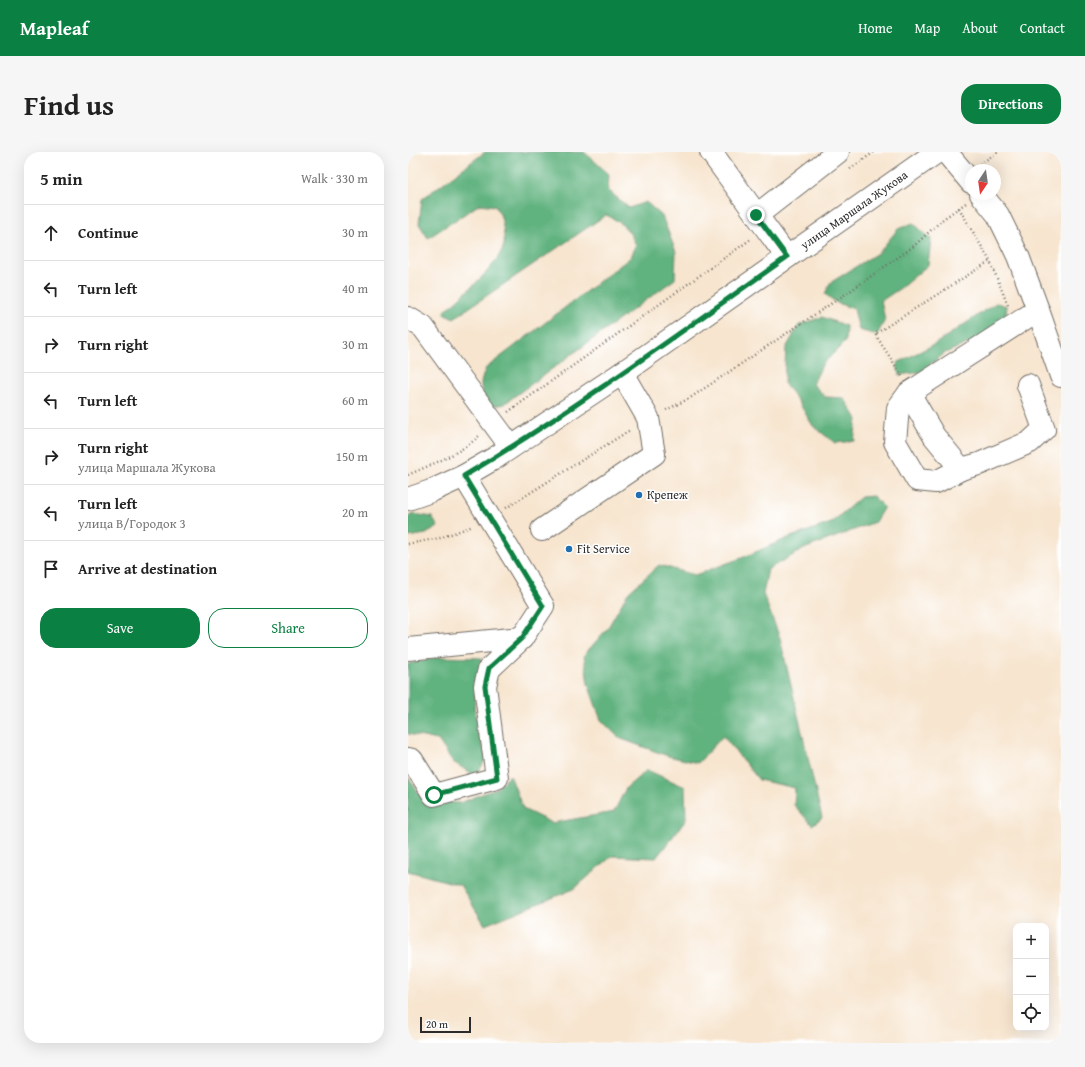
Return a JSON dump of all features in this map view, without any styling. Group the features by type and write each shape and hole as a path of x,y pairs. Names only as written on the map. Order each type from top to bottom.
{"main road":[{"path":"711,152 787,257"},
{"name":"улица Маршала Жукова","path":"408,498 430,492 464,476 511,447 622,373 937,152"},
{"path":"946,152 965,179"},
{"path":"756,215 843,161"},
{"path":"982,200 998,215 1018,256 1061,376"},
{"path":"1028,385 1044,429 1030,442 979,464 961,469 936,482 917,480 895,442 898,408 911,392 1038,310"},
{"path":"408,318 423,327 511,447"},
{"path":"542,530 654,454 648,418 622,373"},
{"path":"911,392 934,436 961,469"},
{"path":"408,759 412,760 434,795 497,778 485,686 489,668 522,638 543,606 464,476"},
{"path":"408,649 522,638"}],"path":[{"path":"843,161 874,152"},
{"path":"408,544 440,538 489,519 648,418 690,398 856,287 914,246 966,200"},
{"path":"959,208 990,260 1015,325"},
{"path":"408,475 438,462 471,444 493,422 751,239"},
{"path":"911,392 875,334 990,260"}],"green space":[{"path":"485,152 584,152 609,174 608,190 629,208 646,202 662,216 676,252 675,279 504,404 489,407 481,388 482,379 486,368 631,257 636,245 631,235 624,227 616,220 606,215 454,318 443,313 486,273 500,255 504,245 501,216 495,206 480,204 428,238 419,224 422,199"},
{"path":"913,223 931,239 928,265 902,287 881,301 885,320 877,335 859,330 854,309 837,303 825,294 830,283 879,252 898,229"},
{"path":"996,303 1007,306 1006,314 979,339 945,353 921,372 899,375 897,363 935,344"},
{"path":"822,317 846,326 845,342 822,365 813,384 825,397 844,398 857,419 854,441 835,443 813,426 798,401 784,383 786,348 799,325"},
{"path":"873,496 884,507 875,522 806,548 768,569 763,594 780,638 822,818 812,825 794,805 795,788 759,780 723,736 698,763 668,756 619,738 601,720 588,684 584,655 607,629 628,593 659,565 695,575 744,557 788,538 831,523 861,497"},
{"path":"414,514 432,517 438,527 426,534 408,537 408,517"},
{"path":"438,657 482,658 474,707 486,759 476,776 453,762 438,740 408,734 408,664"},
{"path":"647,770 685,787 686,820 656,858 612,856 574,889 485,925 460,885 408,871 408,777 424,801 460,803 497,788 510,775 523,809 552,823 614,812 626,788"}],"place":[{"name":"Крепеж","path":"639,495"},
{"name":"Fit Service","path":"569,549"}],"route":[{"path":"434,795 497,778 485,686 489,668 522,638 543,606 464,476 495,458 622,373 787,257 756,215"}]}
